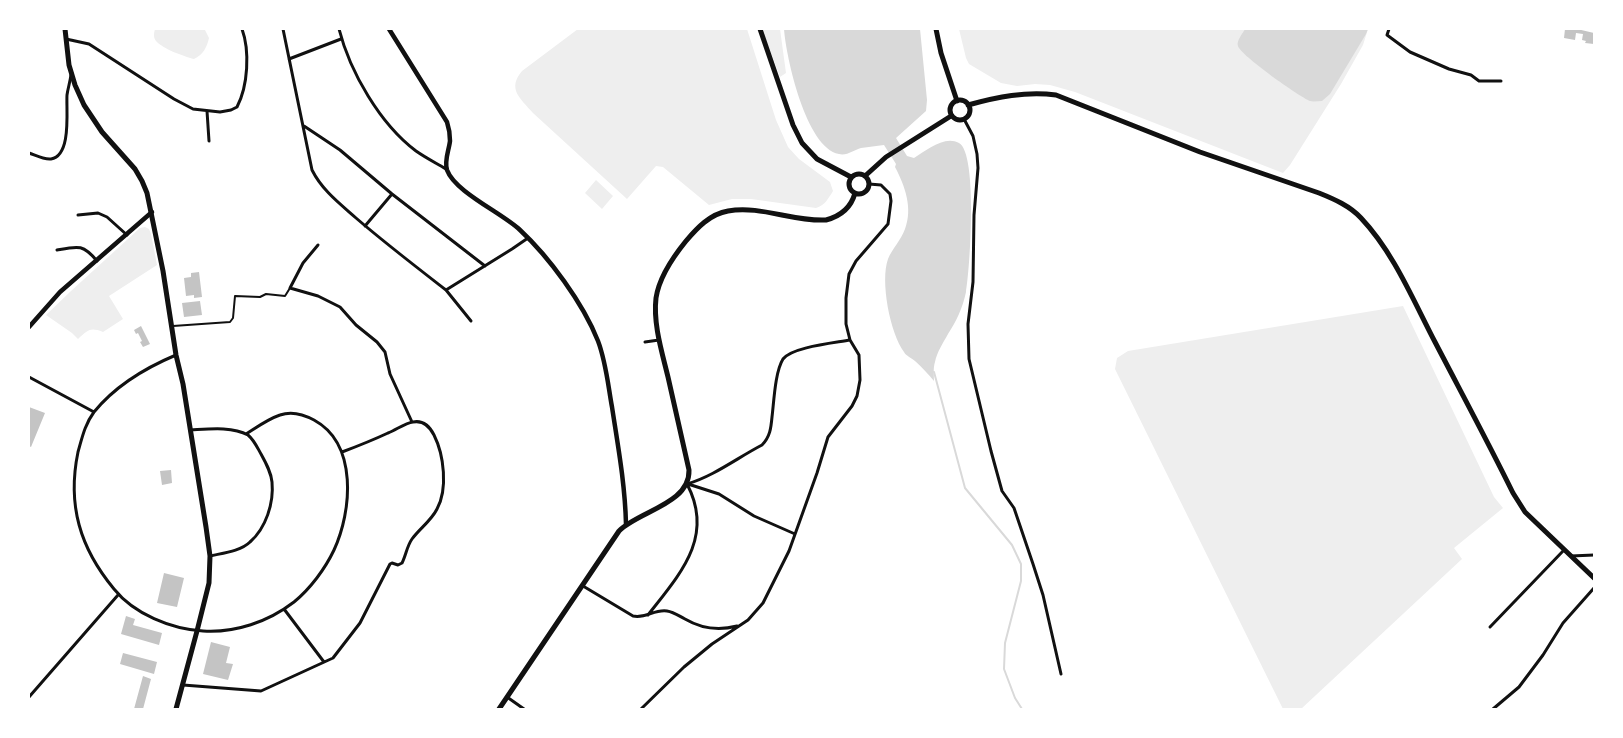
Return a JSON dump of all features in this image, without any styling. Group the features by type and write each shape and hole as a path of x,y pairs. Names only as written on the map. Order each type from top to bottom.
{"main road":[{"path":"65,29 71,75 79,95 89,114 102,132 134,168 142,181 152,212 190,430 210,556 209,582 176,709"},
{"path":"760,29 798,138 817,159 851,177 860,174 865,176 869,184 866,191 861,194 855,193 849,186 851,177"},
{"path":"936,29 957,101"},
{"path":"968,105 1031,93 1056,96 1200,152 1319,193 1350,209 1360,217 1380,240 1404,282 1513,494 1525,512 1594,578"},
{"path":"957,101 964,101 968,105 969,114 964,120 956,120 951,116 951,107 957,101"},
{"path":"865,176 886,158 951,116"},
{"path":"499,709 612,541 626,524 676,497 687,484 689,470 656,319 656,296 665,272 673,259 693,232 701,224 718,213 734,210 826,220 845,210 855,193"}],"street":[{"path":"65,39 89,44 174,99 193,109 207,111 231,110 238,107 242,99 246,52 242,29"},
{"path":"283,29 312,170 316,178 326,192 365,226 446,290 471,321"},
{"path":"339,29 346,53 365,91 382,115 415,150 446,169"},
{"path":"389,29 447,122 450,140 446,155 446,169 451,178 460,187 518,228 528,238 563,280 588,319 598,343 605,369 622,471 626,524"},
{"path":"1389,29 1387,35 1410,52 1471,76 1479,81 1500,81"},
{"path":"289,59 341,39"},
{"path":"29,153 52,159 59,155 66,137 67,94 71,75"},
{"path":"207,111 209,141"},
{"path":"964,120 973,136 978,168 974,215 973,282 968,324 969,359 990,451 1002,491 1014,508 1028,546 1043,596 1061,674"},
{"path":"304,126 345,154 392,194 485,266"},
{"path":"641,709 689,662 755,613 767,596 795,534 817,474 828,437 852,406 857,396 860,380 859,355 850,340 846,324 846,298 849,274 856,261 885,230 890,219 892,201 890,194 881,186 869,184"},
{"path":"365,226 392,194"},
{"path":"78,215 98,212 107,217 127,235"},
{"path":"29,326 60,292 152,212"},
{"path":"446,290 528,238"},
{"path":"318,245 303,264 290,288 318,296 340,307 356,325 377,342 385,352 390,374 412,422"},
{"path":"57,250 84,248 97,261"},
{"path":"645,342 660,340"},
{"path":"687,484 717,472 762,445 767,440 779,373 784,358 791,353 806,348 850,340"},
{"path":"176,354 127,381 94,412 87,424 77,458 74,486 76,518 90,555 102,576 118,595 166,624 182,629 216,632 235,630 265,620 284,610 315,580 328,561 336,543 343,521 347,482 342,452 338,443 324,427 300,414 280,415 246,434"},
{"path":"29,377 94,412"},
{"path":"183,685 262,691 324,662 337,654 360,623 390,564 395,563 398,565 402,563 411,540 429,521 438,508 443,486 443,459 433,432 420,422 412,422 370,442 342,452"},
{"path":"190,430 223,429 246,434 256,445 271,476 270,509 260,530 251,542 243,547 210,556"},
{"path":"687,484 714,492 754,516 795,534"},
{"path":"647,615 685,564 696,539 698,515 696,502 687,484"},
{"path":"1490,627 1564,550"},
{"path":"1571,556 1594,555"},
{"path":"583,586 633,616 641,618 658,611 667,611 701,627 712,630 740,626"},
{"path":"1492,709 1518,687 1543,655 1563,623 1594,588"},
{"path":"29,698 118,595"},
{"path":"284,610 324,662"},
{"path":"507,697 524,709"}],"lane":[{"path":"173,326 230,322 235,296 260,297 266,294 285,296 290,288"}],"shaded area":[{"path":"155,29 205,30 209,38 204,50 194,59 159,44 154,38"},
{"path":"578,29 747,29 776,120 788,147 799,159 830,182 833,191 830,197 816,208 751,199 732,199 709,205 663,167 656,166 627,199 533,113 520,98 515,88 522,71"},
{"path":"762,29 780,29 786,73 780,77"},
{"path":"784,29 920,29 927,100 926,111 896,138 907,156 914,158 941,142 953,141 959,143 965,151 971,189 971,238 966,292 959,314 937,355 934,367 934,381 904,352 894,333 888,307 885,280 888,259 905,229 908,213 907,197 895,167 896,164 884,145 861,148 848,154 839,154 827,148 817,136 800,100 789,60"},
{"path":"959,29 1368,29 1363,45 1341,84 1283,173 1075,92 1050,85 1017,86 1001,83 969,64"},
{"path":"1245,29 1368,29 1330,94 1322,101 1310,101 1283,84 1241,51 1238,42"},
{"path":"596,180 613,196 602,209 585,193"},
{"path":"145,227 149,229 151,234 157,265 109,296 123,319 103,332 89,330 78,339 46,315 140,228"},
{"path":"1403,306 1494,497 1503,508 1454,548 1462,559 1301,709 1283,709 1115,369 1117,358 1128,351"}],"building":[{"path":"1565,29 1577,29 1594,33 1594,44 1585,43 1586,41 1582,40 1583,34 1576,33 1575,40 1564,38"},
{"path":"199,272 202,297 186,296 184,278 191,277 191,273"},
{"path":"200,301 202,315 184,317 182,303"},
{"path":"141,326 150,344 143,347 138,333 136,334 134,330"},
{"path":"29,407 45,413 31,447 29,446"},
{"path":"171,470 172,483 162,485 160,471"},
{"path":"164,573 184,578 177,607 157,603"},
{"path":"126,616 135,619 133,625 162,633 159,645 121,634"},
{"path":"211,642 230,647 226,663 233,664 228,680 203,674"},
{"path":"123,653 157,662 154,674 120,664"},
{"path":"143,676 151,679 143,709 134,709"}],"waterway":[{"path":"934,372 965,488 1012,545 1021,564 1021,581 1005,643 1004,669 1015,698 1022,709"}]}
